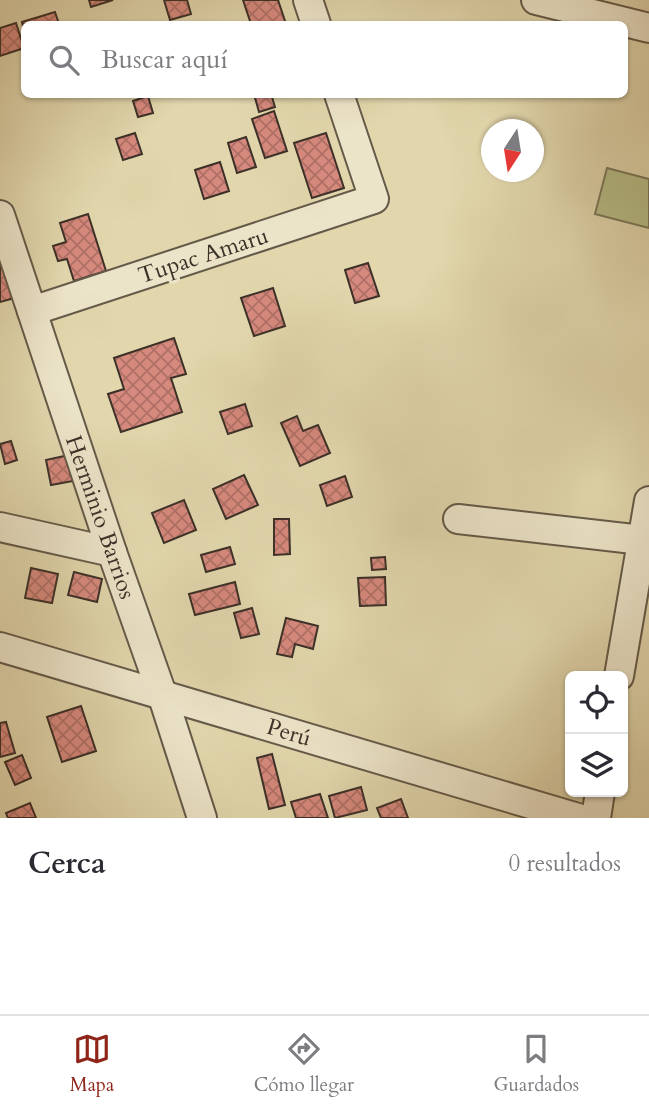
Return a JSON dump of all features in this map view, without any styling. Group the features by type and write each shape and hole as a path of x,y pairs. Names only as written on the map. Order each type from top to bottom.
{"street":[{"path":"308,0 315,21"},
{"path":"536,0 621,21"},
{"path":"628,23 649,28"},
{"name":"Tupac Amaru","path":"32,312 374,199 341,98"},
{"name":"Herminio Barrios","path":"0,215 202,818"},
{"path":"458,519 646,518 620,671"},
{"path":"0,527 112,552"},
{"name":"Perú","path":"0,647 578,818"},
{"path":"596,818 599,797"}],"green space":[{"path":"607,168 649,179 649,228 595,214"}],"building":[{"path":"89,0 113,0 91,7"},
{"path":"164,0 187,0 191,14 170,20"},
{"path":"243,0 278,0 285,21 250,21"},
{"path":"55,12 58,21 25,21"},
{"path":"16,23 21,49 0,56 0,28"},
{"path":"149,98 153,113 138,117 133,101"},
{"path":"255,98 272,98 275,107 259,112"},
{"path":"274,111 287,151 265,158 252,119"},
{"path":"135,133 142,154 123,160 116,139"},
{"path":"326,133 344,188 312,198 294,143"},
{"path":"246,137 256,167 237,173 228,143"},
{"path":"220,162 229,191 204,199 195,170"},
{"path":"88,214 106,271 74,281 67,259 58,261 53,246 66,242 60,223"},
{"path":"368,263 379,296 355,303 345,270"},
{"path":"7,264 18,297 0,302 0,266"},
{"path":"273,288 285,326 254,336 241,298"},
{"path":"174,338 186,374 171,378 182,412 121,432 108,394 124,389 114,358"},
{"path":"245,404 252,426 228,434 220,412"},
{"path":"297,416 303,431 318,425 330,453 300,466 281,423"},
{"path":"11,441 17,460 5,464 0,444"},
{"path":"69,455 73,481 51,485 46,460"},
{"path":"244,475 258,505 226,519 213,489"},
{"path":"345,476 352,497 327,506 320,485"},
{"path":"184,500 196,530 164,543 152,513"},
{"path":"274,519 289,519 290,554 274,555"},
{"path":"230,547 235,564 206,572 201,555"},
{"path":"385,557 386,569 372,570 371,558"},
{"path":"31,568 58,574 52,603 25,598"},
{"path":"74,572 102,579 97,602 68,595"},
{"path":"385,577 386,605 360,606 358,578"},
{"path":"235,582 240,604 195,615 189,594"},
{"path":"252,608 259,634 241,638 234,613"},
{"path":"286,618 318,626 313,649 295,644 292,657 277,654"},
{"path":"81,706 96,751 62,762 47,717"},
{"path":"6,722 15,753 0,757 0,723"},
{"path":"272,754 285,805 269,809 257,758"},
{"path":"22,755 31,778 15,785 5,762"},
{"path":"361,787 367,810 335,818 329,796"},
{"path":"320,794 328,818 296,818 291,802"},
{"path":"401,799 408,818 381,818 377,808"},
{"path":"30,803 36,818 8,818 6,813"}]}
